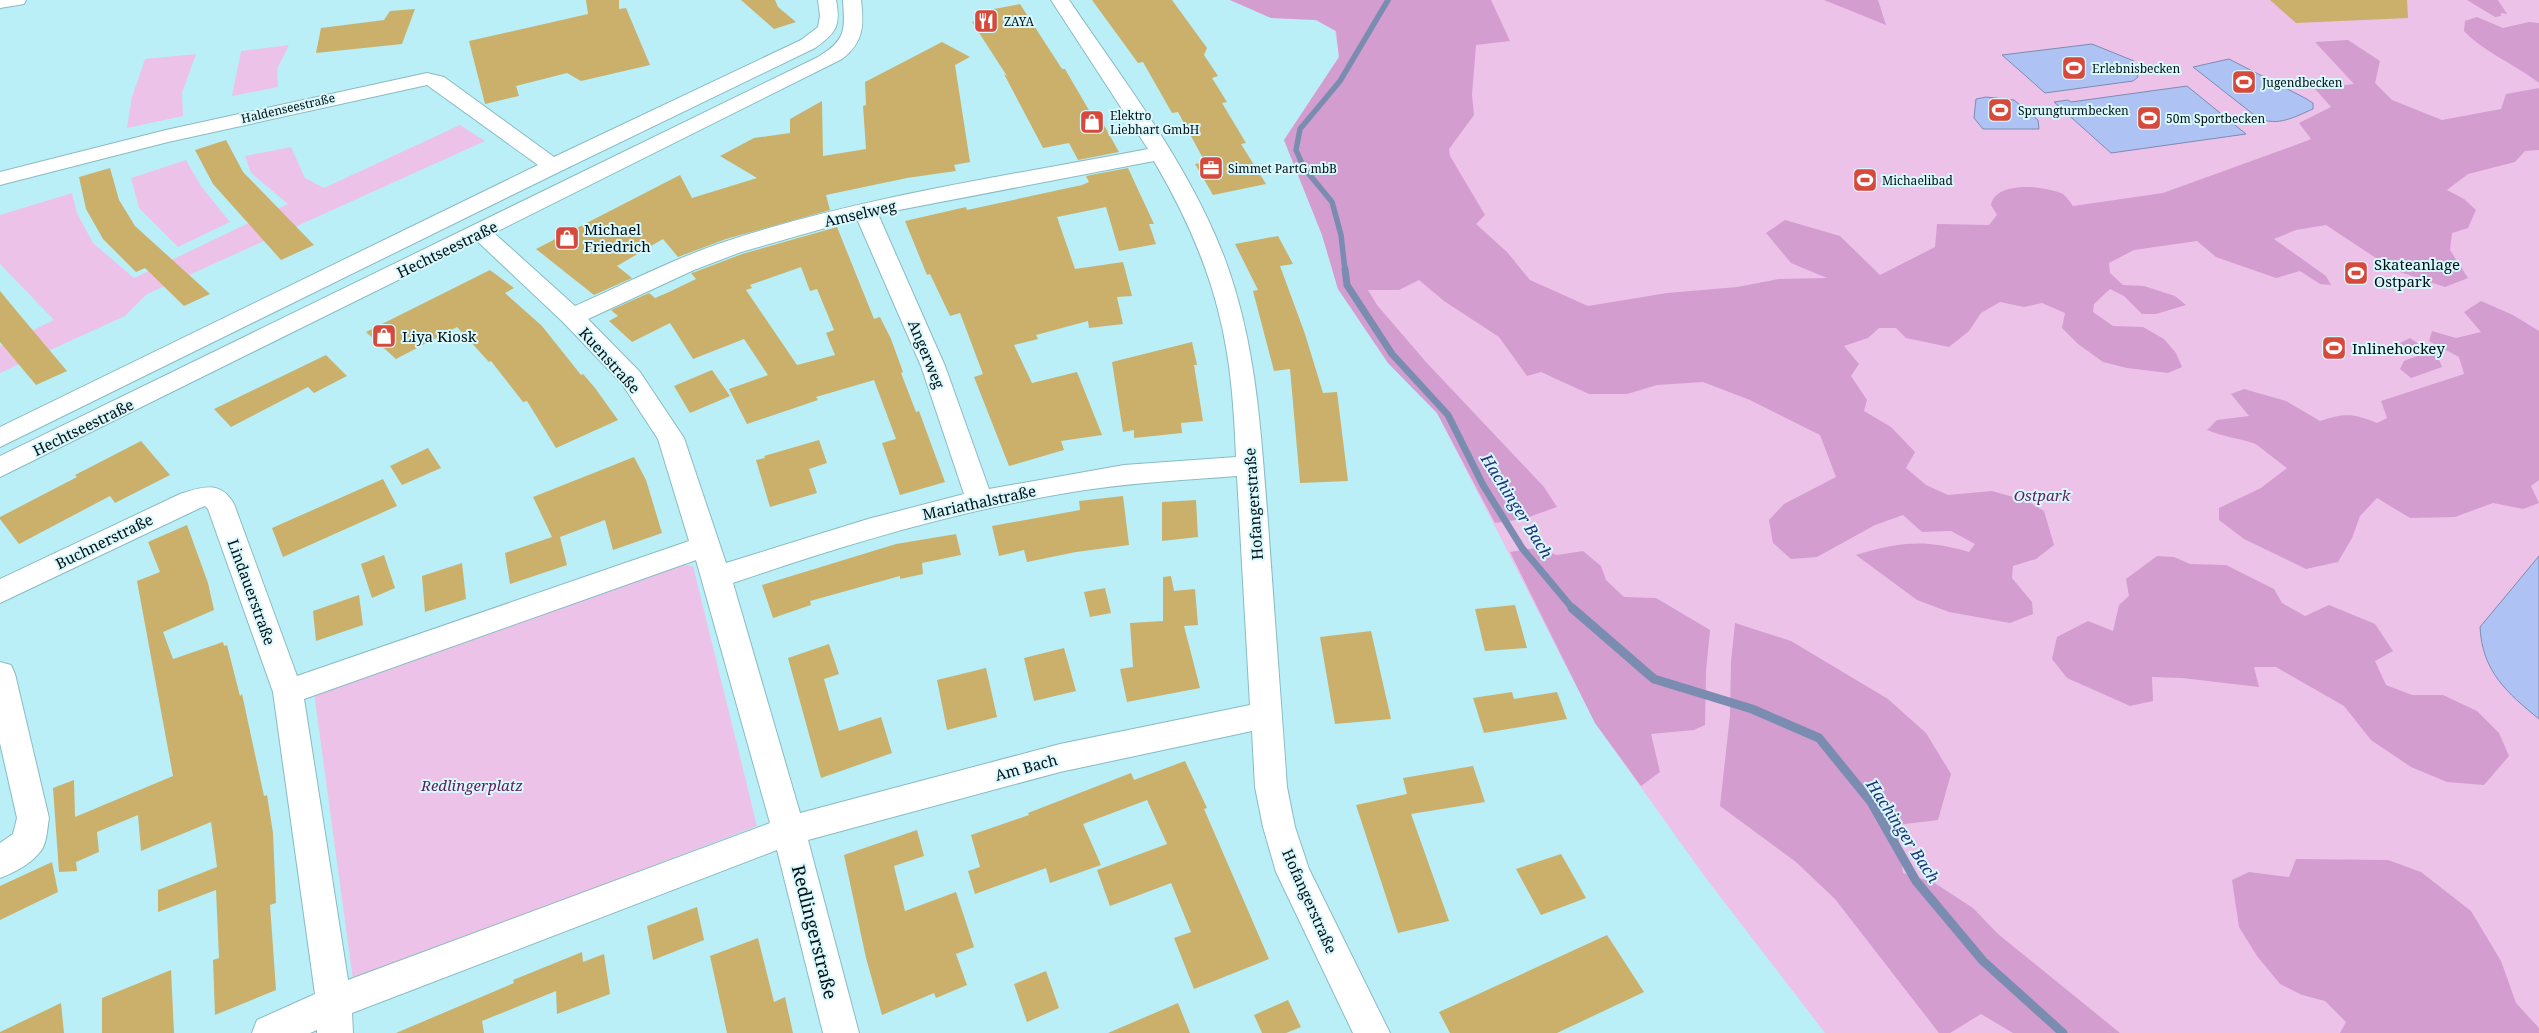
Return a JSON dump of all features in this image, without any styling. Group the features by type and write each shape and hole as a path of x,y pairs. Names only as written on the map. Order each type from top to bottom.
{"street":[{"path":"0,2 16,0"},
{"name":"Hechtseestraße","path":"0,438 554,166 808,44 827,31 830,20 827,0"},
{"name":"Hechtseestraße","path":"0,467 836,55 853,38 852,0"},
{"name":"Hofangerstraße","path":"1060,0 1161,153 1200,226 1228,302 1242,368 1271,787 1278,827 1293,872 1372,1033"},
{"name":"Haldenseestraße","path":"0,179 166,136 427,78 437,81 483,117 554,166"},
{"name":"Amselweg","path":"572,317 694,262 756,239 865,211 1161,153"},
{"name":"Angerweg","path":"865,211 933,366 980,501"},
{"name":"Kuenstraße","path":"480,232 572,317 631,378 671,438 704,546"},
{"name":"Mariathalstraße","path":"718,577 881,524 980,501 1125,475 1249,466"},
{"name":"Buchnerstraße","path":"0,592 190,501 210,495"},
{"name":"Lindauerstraße","path":"210,495 220,504 288,692"},
{"path":"270,1033 335,1018 789,831 718,577 704,546 288,692 335,1018"},
{"path":"0,674 32,818 28,842 0,863"},
{"name":"Am Bach","path":"789,831 1060,758 1266,715"},
{"name":"Redlingerstraße","path":"789,831 841,1033"}],"green space":[{"name":"Ostpark","path":"1230,0 2539,0 2539,1033 1825,1033 1705,877 1595,723 1437,413 1388,363 1338,289 1322,235 1284,140 1339,57 1335,31 1316,20 1271,18"},
{"path":"289,45 277,69 278,87 232,96 241,51"},
{"path":"196,54 182,93 183,116 127,128 132,97 145,59"},
{"path":"460,125 485,141 147,294 125,316 0,373 0,346 54,320 0,264 0,215 72,193 77,213 93,243 134,278 288,204 251,173 245,156 291,147 305,178 324,188"},
{"path":"186,160 201,186 230,222 178,247 139,208 131,178"},
{"name":"Redlingerplatz","path":"672,564 693,566 757,826 353,980 314,693"}],"shaded area":[{"path":"1230,0 1491,0 1510,41 1476,45 1472,95 1474,115 1449,149 1450,156 1485,215 1476,224 1507,252 1530,280 1588,306 1667,293 1737,287 1779,279 1827,278 1791,263 1766,233 1785,220 1840,236 1880,275 1935,247 1937,224 1989,225 1997,215 1991,205 1995,197 2011,188 2034,187 2055,191 2063,194 2073,206 2163,193 2301,143 2311,139 2299,123 2331,107 2315,89 2354,84 2315,42 2348,40 2380,61 2375,83 2392,100 2442,120 2501,109 2506,94 2539,88 2539,150 2525,151 2515,162 2468,174 2447,190 2464,199 2476,210 2468,228 2452,233 2450,250 2468,278 2445,287 2394,270 2326,225 2296,230 2274,239 2326,276 2331,285 2320,284 2300,271 2276,278 2216,257 2197,241 2134,250 2109,263 2110,273 2123,285 2144,286 2175,296 2186,305 2156,314 2142,314 2124,296 2110,289 2094,304 2093,312 2113,326 2143,327 2164,339 2176,353 2182,367 2168,373 2127,368 2103,362 2078,344 2062,328 2065,313 2042,303 2024,307 2000,302 1981,313 1969,331 1949,347 1906,338 1896,328 1879,328 1868,338 1844,346 1859,364 1851,376 1867,400 1864,411 1891,427 1915,452 1906,468 1926,485 1948,495 1992,491 2027,501 2044,511 2054,545 2036,559 2013,566 2012,578 2032,602 2033,614 2010,623 1949,612 1917,600 1856,555 1886,547 1912,544 1939,545 1969,552 1975,544 1951,531 1922,532 1903,515 1875,525 1817,557 1791,559 1773,543 1769,520 1784,504 1836,477 1820,435 1750,400 1703,382 1657,385 1627,394 1589,394 1541,372 1527,376 1499,337 1444,301 1419,280 1399,290 1368,290 1377,305 1426,362 1544,487 1557,507 1523,519 1495,523 1437,413 1388,363 1338,289 1322,235 1284,140 1339,57 1336,31 1316,20 1271,18"},
{"path":"1824,0 1878,0 1886,25"},
{"path":"2467,0 2498,0 2507,14 2501,13 2501,16 2495,17"},
{"path":"2477,17 2503,28 2529,22 2539,23 2539,83 2481,46 2464,31 2465,21"},
{"path":"2481,301 2513,315 2539,331 2539,480 2531,486 2539,503 2523,509 2493,503 2455,517 2410,518 2377,498 2360,516 2352,538 2338,562 2306,569 2244,539 2219,520 2219,508 2261,488 2287,468 2255,444 2207,430 2217,420 2249,416 2231,394 2244,389 2286,401 2320,421 2348,415 2361,417 2377,423 2387,418 2381,401 2464,374 2459,357 2429,341 2432,331 2456,338 2481,332 2464,312"},
{"path":"2410,338 2438,357 2442,367 2411,378 2400,369 2404,361 2417,356 2400,343"},
{"path":"1535,548 1557,555 1583,551 1601,566 1606,580 1624,597 1656,598 1710,630 1706,671 1705,725 1694,730 1651,734 1660,772 1641,786 1595,723 1510,552"},
{"path":"2157,556 2174,557 2190,564 2226,565 2274,589 2282,603 2305,616 2329,605 2375,624 2393,651 2375,661 2386,685 2412,695 2443,695 2477,711 2499,733 2509,756 2484,785 2447,782 2411,767 2371,740 2344,706 2276,667 2254,667 2259,687 2182,678 2152,677 2153,701 2130,706 2067,678 2052,659 2057,637 2088,621 2113,631 2119,605 2129,596 2126,579"},
{"path":"1735,623 1791,641 1888,699 1926,733 1951,774 1938,820 1897,825 1903,873 1933,882 1973,908 1998,934 2120,1033 2013,1033 1981,1014 1950,1033 1939,1033 1835,899 1796,862 1720,806 1730,715 1731,662"},
{"path":"2296,859 2388,860 2421,872 2471,911 2501,961 2516,1003 2539,1028 2539,1033 2340,1033 2346,1022 2325,1001 2302,995 2280,984 2257,956 2239,927 2232,880 2249,872 2289,877"}],"water":[{"name":"Erlebnisbecken","path":"2092,44 2134,61 2128,66 2135,70 2138,77 2133,81 2045,93 2002,55"},
{"name":"Jugendbecken","path":"2229,59 2305,98 2313,103 2313,109 2286,120 2265,121 2258,118 2193,67"},
{"name":"50m Sportbecken","path":"2187,86 2246,134 2111,153 2054,102 2068,100 2071,102"},
{"name":"Sprungturmbecken","path":"1986,97 2014,100 2038,120 2039,129 1983,129 1974,118 1976,99"},
{"path":"2539,556 2539,719 2498,680 2486,656 2480,627"}],"building":[{"path":"586,0 619,0 619,9 626,8 650,65 581,81 567,73 516,86 519,96 485,104 469,41 588,14"},
{"path":"741,0 775,0 778,7 796,22 774,29"},
{"path":"1092,0 1172,0 1207,48 1204,55 1218,76 1212,78 1227,102 1222,103 1246,143 1241,144 1266,184 1213,195 1195,164 1205,162 1178,112 1172,113 1143,62 1138,63"},
{"path":"2270,0 2407,0 2408,18 2296,23"},
{"path":"1020,4 1062,69 1065,69 1090,112 1096,111 1119,152 1078,160 1069,143 1043,148 1004,74 1007,76 972,22 991,18 989,16 997,14 994,9"},
{"path":"415,9 402,44 316,53 321,28 384,20 390,11"},
{"path":"942,42 970,57 955,65 970,162 954,165 956,171 907,178 826,195 830,210 726,239 678,257 663,239 617,266 632,278 594,295 536,249 680,175 692,198 757,178 720,156 754,138 790,133 790,119 822,101 823,156 866,149 863,106 866,105 865,82"},
{"path":"226,140 243,172 314,245 281,260 213,184 195,150"},
{"path":"110,168 119,200 135,226 210,294 184,306 145,268 136,272 103,239 86,209 79,177"},
{"path":"1128,168 1154,224 1149,224 1156,244 1119,251 1106,207 1057,217 1075,269 1123,262 1132,296 1117,297 1123,324 1089,328 1088,321 1036,335 1038,339 1014,345 1032,383 1077,372 1102,435 1061,441 1064,450 1009,466 974,377 983,374 960,313 950,316 930,274 927,275 905,221 966,207 967,210 1082,185 1089,182 1086,176"},
{"path":"837,227 874,319 880,317 891,339 903,372 901,373 916,412 919,411 945,482 900,495 882,443 896,439 874,380 816,397 818,400 747,424 729,389 768,375 744,339 693,359 670,323 632,342 609,321 618,316 611,310 649,293 655,298 696,279 691,273 742,254","holes":["801,267 810,291 817,289 834,330 826,333 835,355 797,365 746,290 752,288 750,285"]},
{"path":"1278,236 1293,264 1280,266 1305,334 1323,393 1337,392 1348,481 1300,483 1290,369 1274,371 1253,291 1258,290 1235,244"},
{"path":"490,270 514,288 505,293 542,326 581,375 583,374 595,388 618,420 556,448 527,401 523,402 491,361 489,362 457,327 396,359 366,332"},
{"path":"0,291 67,371 36,385 0,342"},
{"path":"1192,342 1197,365 1194,365 1203,421 1181,423 1182,433 1134,438 1134,430 1123,432 1112,362"},
{"path":"326,355 347,376 314,393 308,387 231,427 214,409"},
{"path":"712,370 730,396 690,413 674,386"},
{"path":"819,440 827,463 809,469 817,493 770,507 756,460"},
{"path":"141,441 170,475 115,503 110,496 19,544 0,519 0,517 77,477 75,475"},
{"path":"428,448 441,468 402,485 390,466"},
{"path":"634,457 646,480 662,533 613,550 605,520 560,537 567,565 510,584 505,553 552,537 533,497"},
{"path":"383,479 397,506 283,557 272,528"},
{"path":"1123,496 1129,545 1076,552 1027,562 1024,550 999,556 992,526 1080,510 1079,501"},
{"path":"1196,500 1198,537 1162,541 1162,502"},
{"path":"187,525 208,583 214,610 163,632 173,659 223,642 224,646 227,645 240,696 242,694 264,796 267,795 273,833 276,903 270,905 276,990 215,1015 213,960 219,958 216,890 158,912 158,890 217,867 211,822 141,851 138,815 97,832 99,852 76,862 77,871 59,872 53,788 74,780 75,817 173,776 137,581 160,572 148,542"},
{"path":"956,534 961,555 922,563 923,574 900,579 900,576 810,601 811,605 773,618 762,585 896,544"},
{"path":"384,555 395,588 372,598 361,564"},
{"path":"462,563 466,599 425,612 422,576"},
{"path":"1171,576 1174,591 1195,589 1198,625 1184,626 1200,688 1127,702 1120,669 1133,667 1130,623 1163,621 1163,577"},
{"path":"1105,588 1111,613 1090,617 1084,592"},
{"path":"359,595 363,625 316,641 313,611"},
{"path":"1515,605 1527,648 1485,651 1475,609"},
{"path":"1371,631 1391,719 1335,724 1320,637"},
{"path":"829,644 839,674 824,679 839,731 881,717 892,753 821,778 788,658"},
{"path":"1064,648 1076,691 1034,701 1024,658"},
{"path":"986,668 997,717 947,730 937,680"},
{"path":"1512,692 1514,699 1557,692 1567,719 1484,733 1473,698"},
{"path":"1185,761 1207,808 1204,809 1269,959 1194,989 1174,938 1191,932 1171,883 1110,906 1097,870 1167,844 1147,800 1083,824 1101,865 1050,883 1046,868 975,894 968,871 980,867 971,835 1029,815 1028,813 1131,773 1134,780"},
{"path":"1473,766 1485,802 1411,814 1449,921 1398,933 1356,805 1407,794 1403,778"},
{"path":"917,830 924,856 894,866 905,911 956,892 974,947 956,954 967,985 936,998 934,993 882,1015 866,958 844,855"},
{"path":"1561,854 1586,898 1541,915 1516,869"},
{"path":"52,862 58,892 0,920 0,886"},
{"path":"697,907 704,940 653,960 647,926"},
{"path":"1607,935 1644,992 1557,1033 1450,1033 1439,1012"},
{"path":"758,938 774,1002 785,997 793,1033 727,1033 710,956"},
{"path":"582,952 583,962 604,954 610,994 557,1014 556,991 482,1021 484,1033 396,1033 514,983 513,980"},
{"path":"171,970 174,1033 102,1033 102,998"},
{"path":"1046,971 1059,1008 1027,1022 1014,984"},
{"path":"1288,1000 1301,1027 1286,1033 1262,1033 1254,1015"},
{"path":"61,1003 64,1033 0,1033 0,1032"},
{"path":"1178,1003 1190,1033 1108,1033"}],"waterway":[{"name":"Hachinger Bach","path":"1345,270 1341,235 1332,202 1304,168 1296,150 1300,129 1340,81 1388,0"},
{"name":"Hachinger Bach","path":"1345,269 1347,285 1392,354 1448,415 1483,485 1522,548 1573,609"},
{"name":"Hachinger Bach","path":"1573,609 1654,679 1752,709 1819,738 1871,802 1916,881 1983,961 2063,1033"}],"place":[{"name":"ZAYA","path":"986,21"},
{"name":"Erlebnisbecken","path":"2074,68"},
{"name":"Jugendbecken","path":"2244,82"},
{"name":"Sprungturmbecken","path":"2000,110"},
{"name":"50m Sportbecken","path":"2149,118"},
{"name":"Elektro Liebhart GmbH","path":"1092,122"},
{"name":"Simmet PartG mbB","path":"1211,168"},
{"name":"Michaelibad","path":"1865,180"},
{"name":"Michael Friedrich","path":"567,238"},
{"name":"Skateanlage Ostpark","path":"2356,273"},
{"name":"Liya Kiosk","path":"384,336"},
{"name":"Inlinehockey","path":"2334,348"}]}
